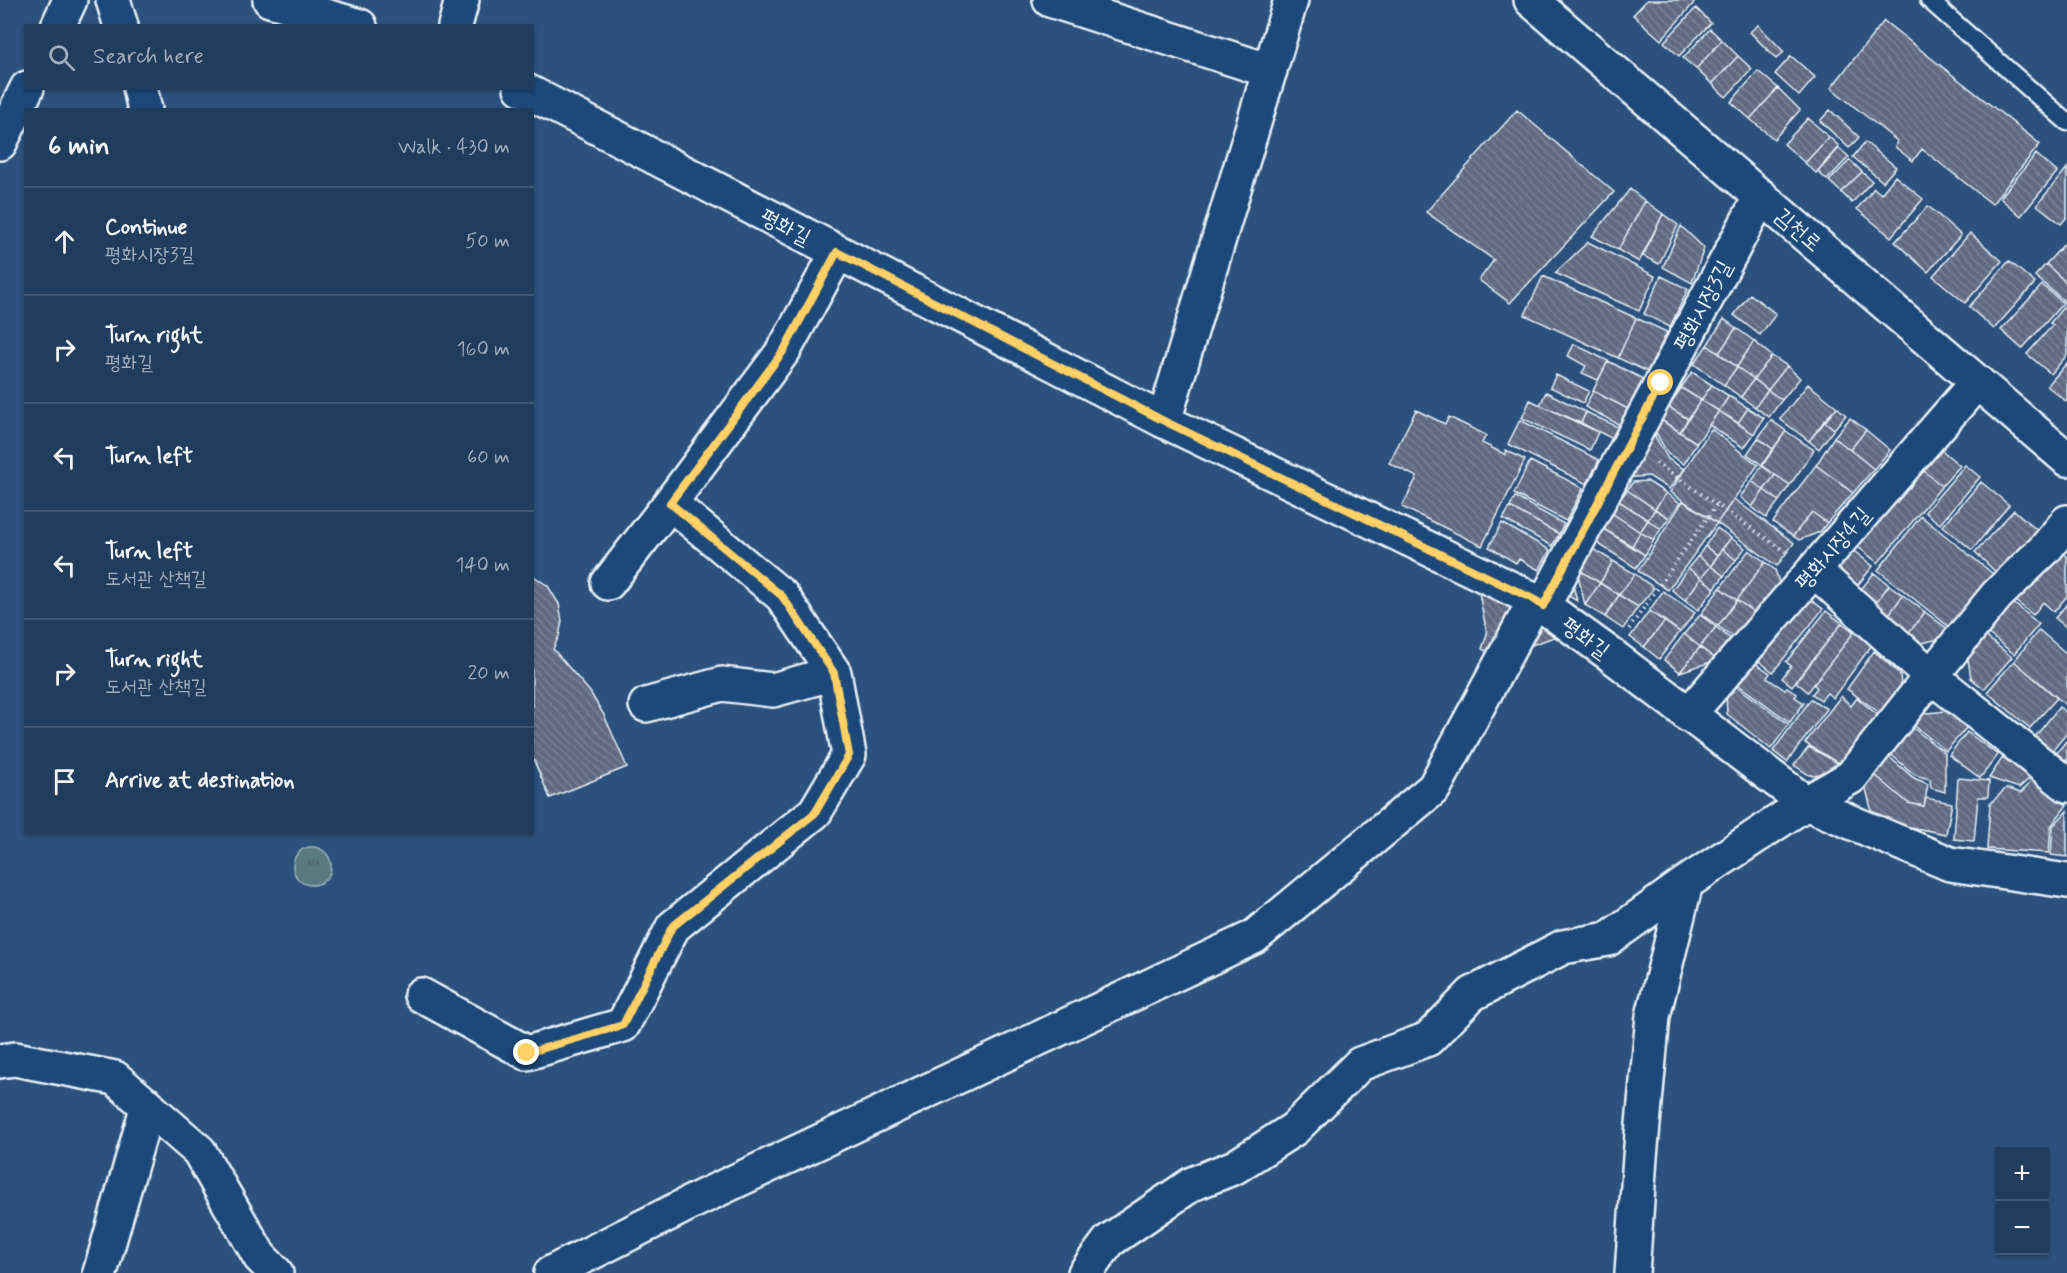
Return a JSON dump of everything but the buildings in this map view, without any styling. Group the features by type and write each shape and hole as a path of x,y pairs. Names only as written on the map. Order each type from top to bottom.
{"street":[{"path":"59,24 70,0"},
{"path":"113,0 120,24"},
{"path":"270,0 353,24"},
{"path":"456,24 462,0"},
{"path":"1050,0 1270,71"},
{"path":"1164,421 1291,0"},
{"name":"김천로","path":"1531,0 2067,459"},
{"path":"0,143 26,90"},
{"path":"140,90 145,108"},
{"name":"평화길","path":"525,90 1164,421 1539,603 1806,803 1950,864 2067,881"},
{"name":"평화시장3길","path":"550,1273 711,1193 1254,937 1434,788 1628,444 1761,196"},
{"path":"608,583 784,350 837,252"},
{"name":"평화시장4길","path":"1688,715 1977,382"},
{"path":"421,995 527,1053 623,1025 672,927 815,813 849,755 834,673 782,596 670,503"},
{"path":"1085,1273 1109,1241 1155,1209 1192,1184 1235,1167 1294,1129 1360,1064 1428,1039 1472,994 1563,947 1608,939 1686,883 1806,803 1851,777 1997,595 2045,549 2067,522"},
{"path":"1814,570 1931,676 2067,784"},
{"path":"646,705 722,684 773,690 834,673"},
{"path":"1632,1273 1653,1016 1686,883"},
{"path":"0,1061 15,1059 116,1078 199,1150 260,1257 276,1273"},
{"path":"100,1273 148,1106"}],"lane":[{"path":"1929,0 2067,122"}],"path":[{"path":"1628,444 1786,551"},
{"path":"1611,655 1717,504"}],"green space":[{"path":"312,847 325,853 331,866 325,879 312,885 299,879 293,866 299,853"}],"route":[{"path":"527,1053 623,1025 672,927 815,813 849,755 834,673 782,596 670,503 784,350 837,252 1164,421 1535,600 1543,606 1661,383"}]}
